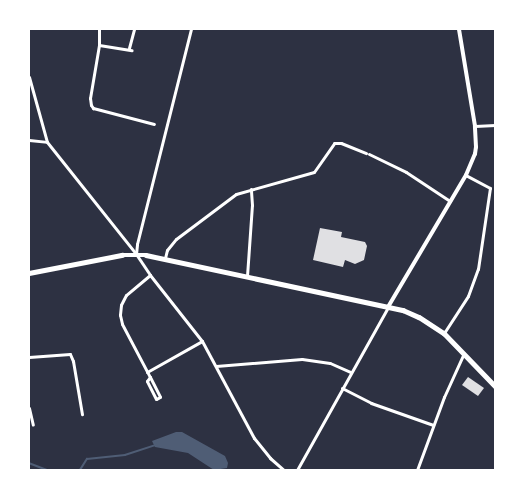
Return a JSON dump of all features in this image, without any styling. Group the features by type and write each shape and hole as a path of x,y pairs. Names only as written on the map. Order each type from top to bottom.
{"main road":[{"path":"29,273 136,254 165,258 388,307 419,317 444,334 495,386"}],"street":[{"path":"99,29 99,44 90,98 91,105 93,108 154,124"},
{"path":"99,44 130,49 134,29"},
{"path":"136,254 137,244 191,29"},
{"path":"297,470 350,372 466,175 472,161 476,147 475,126 459,29"},
{"path":"29,77 47,142 136,254 150,275 202,342 254,438 270,458 284,470"},
{"path":"475,126 495,125"},
{"path":"29,140 47,142"},
{"path":"165,258 167,250 176,239 236,194 314,172 334,143 341,143 367,153 406,172 450,201"},
{"path":"444,334 468,296 478,269 490,188 466,175"},
{"path":"247,276 252,205 251,189"},
{"path":"150,275 126,295 121,305 120,315 122,324 150,377 160,397 156,399 147,381 150,377"},
{"path":"147,372 202,342"},
{"path":"417,470 433,425 464,353"},
{"path":"29,356 70,354 73,361 82,414"},
{"path":"216,366 302,359 330,363 350,372"},
{"path":"342,388 371,402 433,425"},
{"path":"29,408 33,425"}],"water":[{"path":"176,432 182,432 225,456 228,463 227,468 214,470 188,453 155,447 152,441"}],"building":[{"path":"320,228 342,232 341,237 365,242 367,246 364,260 355,264 345,260 343,267 313,260"},
{"path":"468,377 484,388 478,396 462,385"}],"waterway":[{"path":"80,470 87,459 125,455 156,445"},
{"path":"29,463 47,470"}]}
